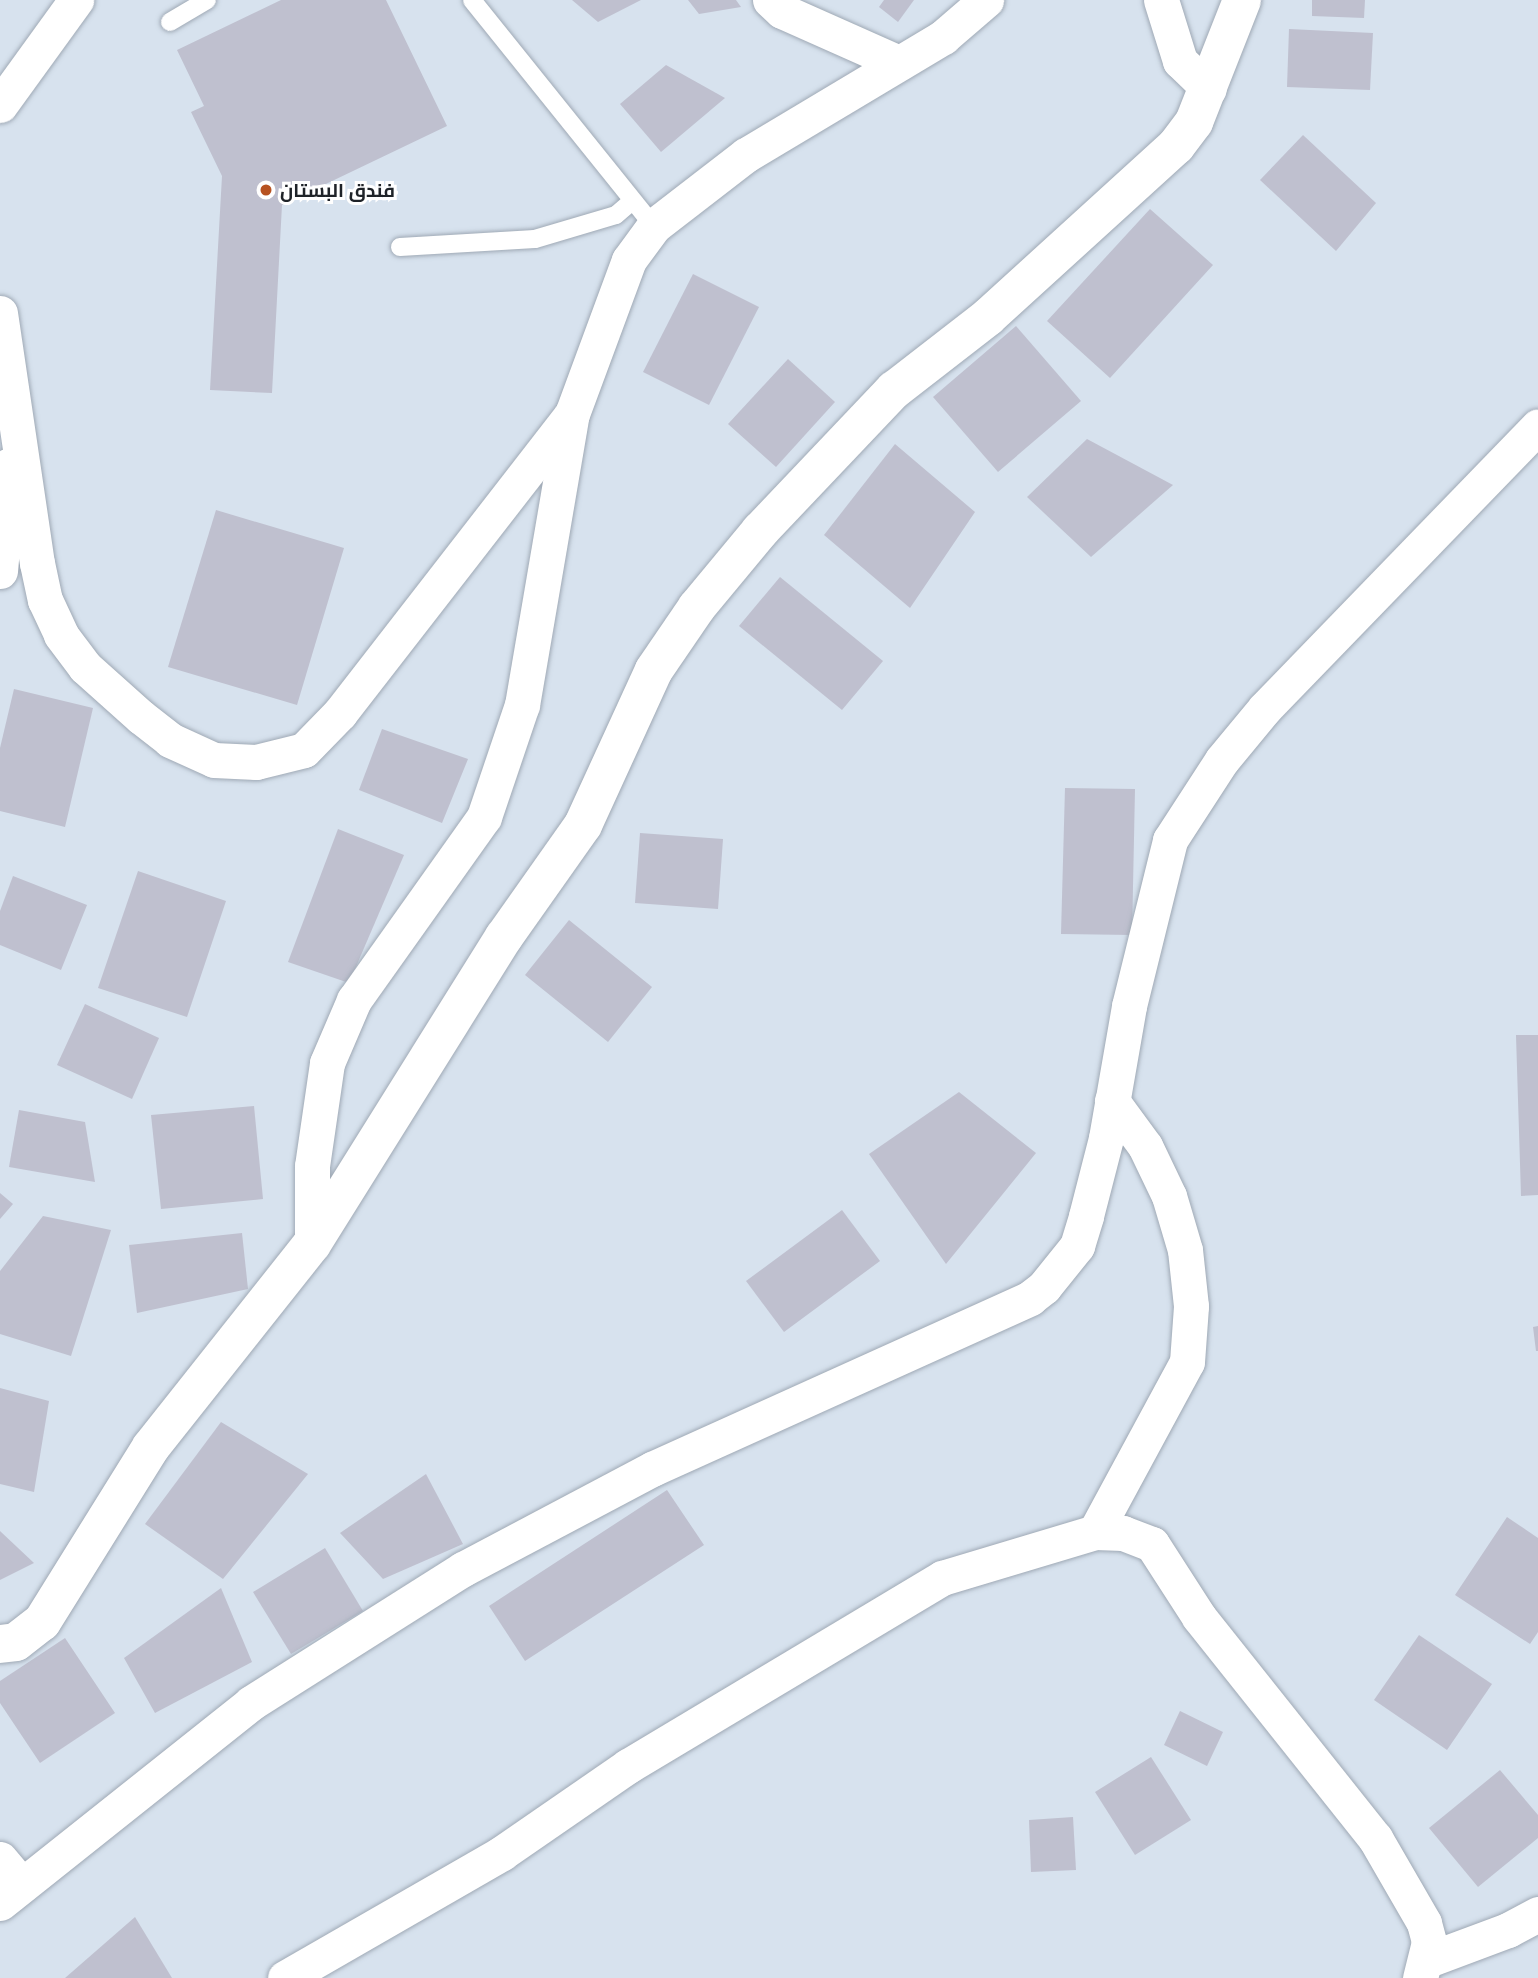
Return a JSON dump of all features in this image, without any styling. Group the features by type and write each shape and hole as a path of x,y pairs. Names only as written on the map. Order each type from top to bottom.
{"street":[{"path":"0,105 76,0"},
{"path":"771,0 782,11 899,63"},
{"path":"312,1244 314,1140 327,1063 354,1000 484,817 522,705 572,414 643,213 943,37 986,0"},
{"path":"1161,0 1180,61 1209,89"},
{"path":"0,1644 16,1642 42,1622 151,1447 312,1244 504,937 583,825 653,670 697,607 760,531 894,390 988,317 1175,146 1194,122 1242,0"},
{"path":"0,313 37,563 45,600 61,635 85,667 170,740 191,752 231,762 285,758 304,750 340,713 572,414"},
{"path":"0,571 13,396"},
{"path":"0,1859 11,1894 251,1703 463,1569 652,1469 1030,1298 1077,1246 1101,1163 1142,946 1170,840 1222,760 1265,708 1538,426"},
{"path":"1096,1532 1187,1362 1191,1306 1185,1250 1169,1196 1145,1146 1112,1101"},
{"path":"285,1978 502,1853 628,1766 942,1578 1096,1532 1123,1533 1152,1544 1199,1617 1375,1839 1424,1923 1429,1942 1422,1970"},
{"path":"1422,1970 1538,1914"}],"lane":[{"path":"170,22 207,0"},
{"path":"472,0 643,213"},
{"path":"400,247 535,239 616,215 643,213"}],"building":[{"name":"فندق البستان","path":"281,0 386,0 447,126 282,205 272,393 210,390 222,176 191,112 204,106 177,50"},
{"path":"572,0 641,0 598,22"},
{"path":"688,0 736,0 741,7 699,14"},
{"path":"884,0 914,0 898,22 879,7"},
{"path":"1312,0 1365,0 1364,18 1312,16"},
{"path":"1289,29 1373,33 1370,90 1287,87"},
{"path":"666,65 725,98 661,152 620,104"},
{"path":"1303,135 1376,203 1336,251 1260,180"},
{"path":"1150,209 1213,265 1110,378 1047,321"},
{"path":"693,274 759,307 709,405 643,372"},
{"path":"1016,326 1081,401 998,472 933,397"},
{"path":"788,359 835,402 776,467 728,424"},
{"path":"1087,439 1173,485 1091,557 1027,497"},
{"path":"895,444 975,512 910,608 824,535"},
{"path":"216,510 344,548 297,705 168,667"},
{"path":"780,577 883,661 842,710 739,626"},
{"path":"14,689 93,708 65,827 0,811 0,748"},
{"path":"382,729 468,759 442,823 359,790"},
{"path":"1065,788 1135,789 1132,935 1061,934"},
{"path":"338,829 404,855 349,983 288,962"},
{"path":"640,833 723,839 718,909 635,903"},
{"path":"138,871 226,901 187,1017 98,988"},
{"path":"13,876 87,905 61,970 0,945 0,911"},
{"path":"569,920 652,987 608,1042 525,975"},
{"path":"85,1004 159,1038 132,1099 57,1065"},
{"path":"1516,1035 1538,1035 1538,1195 1521,1196"},
{"path":"959,1092 1036,1153 946,1264 869,1154"},
{"path":"254,1106 263,1199 161,1209 151,1115"},
{"path":"19,1110 85,1122 95,1182 9,1167"},
{"path":"0,1193 13,1204 0,1219"},
{"path":"842,1210 880,1261 784,1332 746,1281"},
{"path":"43,1216 111,1230 71,1356 0,1334 0,1271"},
{"path":"242,1233 248,1289 137,1313 129,1245"},
{"path":"1538,1326 1538,1351 1536,1351 1533,1327"},
{"path":"0,1388 49,1401 34,1492 0,1484"},
{"path":"221,1422 308,1474 223,1579 145,1524"},
{"path":"426,1474 463,1544 383,1579 340,1533"},
{"path":"667,1490 704,1545 525,1661 489,1606"},
{"path":"1507,1517 1538,1538 1538,1632 1530,1644 1455,1595"},
{"path":"0,1531 34,1563 0,1580"},
{"path":"325,1548 363,1611 291,1654 253,1592"},
{"path":"221,1588 252,1662 155,1713 124,1658"},
{"path":"1419,1635 1492,1684 1447,1750 1374,1700"},
{"path":"65,1638 115,1713 40,1763 0,1703 0,1681"},
{"path":"1180,1711 1223,1732 1207,1766 1164,1745"},
{"path":"1151,1757 1191,1820 1135,1855 1095,1792"},
{"path":"1500,1770 1538,1815 1538,1838 1478,1887 1429,1828"},
{"path":"1073,1817 1076,1870 1031,1872 1029,1820"},
{"path":"135,1917 172,1978 65,1978"}],"place":[{"name":"فندق البستان","path":"266,190"}]}
